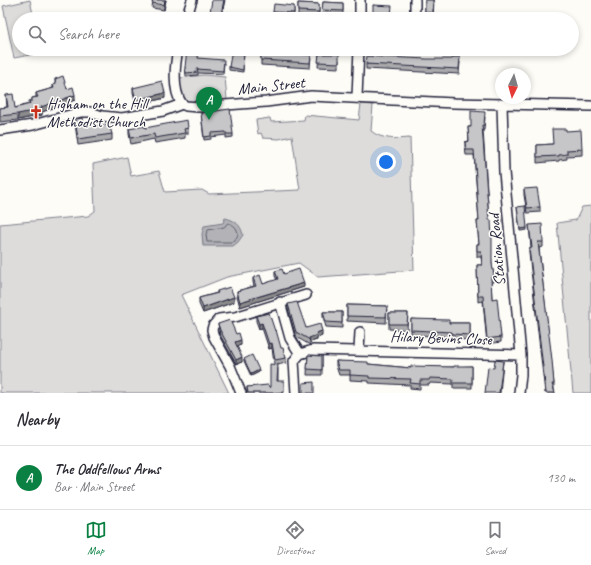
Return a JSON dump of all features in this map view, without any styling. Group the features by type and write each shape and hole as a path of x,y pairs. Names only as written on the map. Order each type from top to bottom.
{"street":[{"path":"188,12 192,0"},
{"path":"360,0 360,12"},
{"path":"177,56 177,94 182,104"},
{"path":"358,98 359,56"},
{"name":"Main Street","path":"0,130 33,125 81,112 90,112 102,116 122,118 163,111 182,104 191,106 205,106 266,102 311,96 495,104"},
{"name":"Main Street","path":"502,104 591,106"},
{"name":"Station Road","path":"502,104 504,172 521,355 519,393"},
{"path":"241,393 230,366 214,337 212,330 213,326 219,319 235,317 306,295"},
{"path":"280,302 290,338 300,354 294,361 296,393"},
{"path":"359,350 360,332"},
{"name":"Hilary Bevins Close","path":"300,354 313,350 359,350 521,355"}],"shaded area":[{"path":"30,0 33,12 12,12 12,49 3,6"},
{"path":"14,56 25,56 14,58"},
{"path":"204,75 225,77 227,100 208,102 185,101 179,78"},
{"path":"361,104 373,105 371,131 375,134 395,139 410,138 414,270 318,277 299,263 227,277 181,295 229,393 0,393 0,224 88,216 95,211 93,164 127,157 131,176 159,171 165,192 202,190 209,194 300,190 292,136 279,139 263,138 261,133 258,134 256,120 270,118 271,122 304,120 305,115 359,120"},
{"path":"591,206 591,393 573,393 557,223 576,220 582,207"}],"water":[{"path":"225,218 232,220 241,228 243,235 238,242 233,246 203,246 202,234 204,226 223,223"}],"building":[{"path":"153,0 165,0 164,5 152,3"},
{"path":"212,0 224,0 221,12 210,12"},
{"path":"425,0 433,0 433,12 425,12"},
{"path":"323,2 343,3 343,11 322,10"},
{"path":"298,3 319,4 319,12 298,11"},
{"path":"274,4 294,6 294,12 273,12"},
{"path":"373,5 392,6 391,12 373,12"},
{"path":"186,56 198,56 198,58 224,60 223,71 197,69 198,72 186,73"},
{"path":"231,56 244,56 243,70 229,67"},
{"path":"261,56 311,56 310,63 261,60"},
{"path":"319,56 339,56 339,63 318,62"},
{"path":"367,56 427,59 452,59 453,57 460,57 459,69 366,64"},
{"path":"63,76 67,89 73,87 75,95 41,107 42,109 0,116 0,108 8,107 6,95 13,94 15,108 30,104 29,101 32,101 32,98 38,97 36,93 54,88 53,85 56,84 55,79"},
{"path":"162,81 165,93 136,100 133,88"},
{"path":"230,109 233,134 226,134 226,132 211,133 211,136 204,137 201,113"},
{"path":"471,111 485,112 484,125 482,125 489,220 491,220 492,264 494,276 491,277 492,299 497,298 501,337 487,339 483,296 478,296 477,265 482,265 481,251 477,251 477,244 479,244 477,221 479,221 474,150 466,150 465,142 469,141 468,127 471,127"},
{"path":"82,118 83,126 93,124 93,126 109,124 112,134 78,139 75,119"},
{"path":"187,120 188,128 184,129 185,133 155,138 154,134 131,138 129,129 145,126 145,128"},
{"path":"552,129 566,129 566,131 581,130 582,149 567,150 567,154 559,156 537,157 537,145 553,144"},
{"path":"537,188 540,207 527,208 524,189"},
{"path":"525,206 527,228 520,229 517,207"},
{"path":"542,224 543,242 538,242 552,360 554,384 552,384 555,393 546,393 529,248 532,248 529,225"},
{"path":"282,269 284,274 299,269 304,283 240,302 237,291 256,286 253,278 260,275 263,284 278,279 275,271"},
{"path":"230,287 234,297 203,308 199,298 218,293 217,291"},
{"path":"297,302 306,328 320,324 322,331 309,338 310,340 296,332 288,304"},
{"path":"347,305 387,306 386,317 347,316"},
{"path":"323,312 342,312 342,323 326,322"},
{"path":"269,313 286,358 275,360 272,343 269,344 262,323 259,324 256,316"},
{"path":"389,313 408,313 407,324 389,324"},
{"path":"411,319 449,320 449,323 470,323 470,335 452,334 452,332 411,330"},
{"path":"230,320 236,334 239,333 241,340 235,342 242,357 236,360 218,324"},
{"path":"252,355 259,370 251,374 244,359"},
{"path":"308,355 322,356 322,370 307,369"},
{"path":"495,360 503,361 499,393 485,393 488,367 494,368"},
{"path":"336,361 368,362 368,364 411,368 411,366 472,366 472,383 453,383 453,379 430,378 429,380 420,380 420,384 410,383 411,379 369,378 369,376 350,375 350,370 339,370"},
{"path":"270,364 278,365 277,381 284,381 284,392 248,393 247,387 268,385 270,388"},
{"path":"314,382 314,393 303,393 303,383"}],"place":[{"name":"Higham on the Hill Methodist Church","path":"36,112"},
{"name":"The Oddfellows Arms","path":"209,120"}]}
